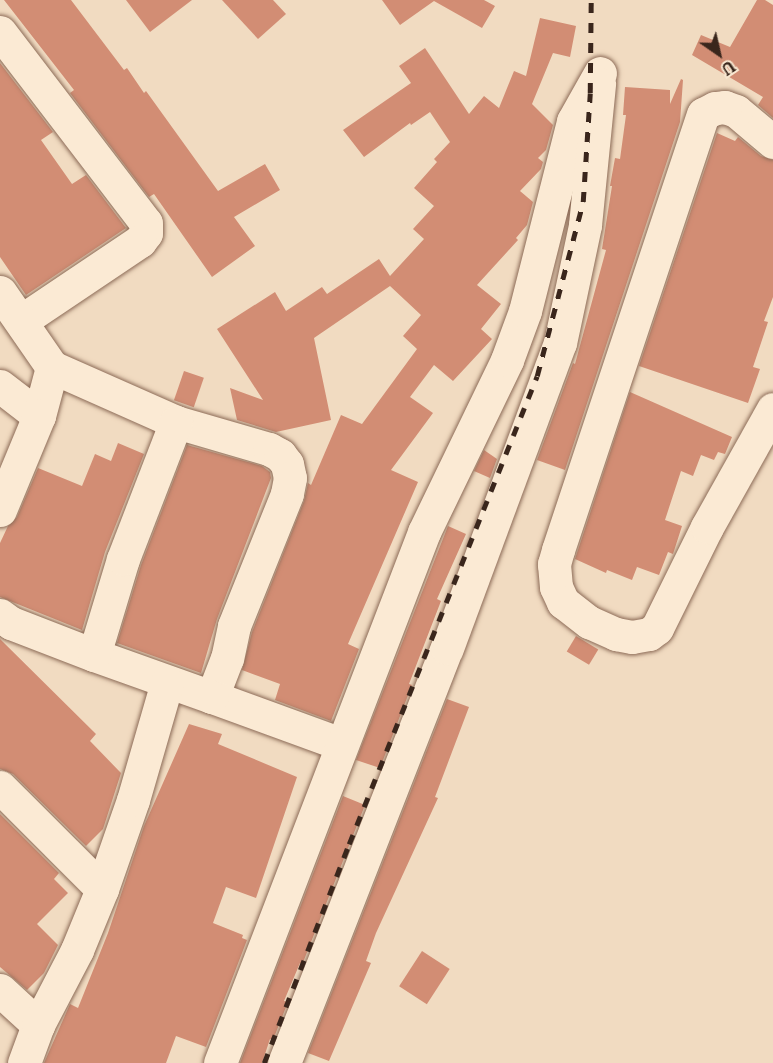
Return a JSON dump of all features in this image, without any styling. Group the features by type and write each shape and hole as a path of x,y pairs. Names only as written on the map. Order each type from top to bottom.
{"street":[{"path":"0,32 146,224 146,233 140,241 21,321"},
{"path":"220,1063 424,532 507,360 525,311 573,121 600,73 585,225 560,343 447,648 284,1063"},
{"path":"773,142 736,111 725,107 703,114 558,550 554,564 556,587 563,602 589,622 616,634 632,637 649,634 657,628 707,527 773,409"},
{"path":"0,292 52,367 176,422 269,449 280,455 287,464 290,478 287,494 234,626 227,658 212,698"},
{"path":"0,510 39,416 52,367"},
{"path":"0,386 39,416"},
{"path":"94,655 123,559 176,422"},
{"path":"0,615 11,623 94,655 341,744"},
{"path":"24,1063 38,1025 77,950 102,889 133,800 167,682"},
{"path":"0,787 102,889"},
{"path":"0,990 38,1025"}],"building":[{"path":"4,0 71,0 124,70 127,68 144,93 146,91 218,191 265,164 280,190 234,217 255,246 212,277 154,194 149,197 70,93 74,90"},
{"path":"126,0 192,0 150,32"},
{"path":"222,0 273,0 286,14 258,39"},
{"path":"382,0 484,0 495,6 482,28 434,1 400,25"},
{"path":"757,0 765,0 773,5 773,118 758,105 763,97 692,55 701,35 730,47"},
{"path":"540,18 576,26 570,57 553,53 532,104 553,125 546,150 538,158 543,162 541,169 520,191 533,202 527,225 516,238 518,240 477,285 501,304 481,329 492,339 453,381 434,365 410,397 433,413 391,470 418,482 348,644 359,649 331,721 275,700 280,684 242,670 252,632 304,501 308,483 311,485 341,415 362,424 417,349 403,336 421,315 390,286 314,338 331,420 276,432 237,420 230,388 263,400 217,329 275,292 286,311 322,287 327,294 379,259 390,276 424,239 413,229 434,206 414,188 437,162 434,159 450,142 430,112 411,125 410,123 364,157 343,130 411,83 399,66 425,48 469,114 484,96 499,108 514,71 526,76"},
{"path":"0,63 53,132 41,140 72,184 86,175 126,228 26,295 0,257"},
{"path":"681,79 683,80 680,122 565,470 537,460 573,363 575,364 606,250 602,249 612,186 610,186 615,158 620,159 626,115 623,115 625,87 670,90 670,104"},
{"path":"717,133 735,141 738,137 761,156 773,160 773,297 764,321 768,322 753,367 760,369 748,403 639,366"},
{"path":"184,371 204,378 194,407 174,400"},
{"path":"630,392 732,437 725,454 718,452 714,460 701,455 693,476 681,471 665,520 682,526 673,554 668,552 659,575 637,567 632,580 607,570 606,573 575,559"},
{"path":"118,443 144,454 105,552 82,630 0,597 0,543 8,526 17,517 38,468 82,486 95,454 111,461"},
{"path":"187,445 262,466 270,472 271,478 217,619 201,673 117,643 141,565"},
{"path":"484,450 497,459 490,478 474,471"},
{"path":"448,526 466,534 437,599 441,601 380,768 356,760"},
{"path":"576,636 598,649 589,665 567,651"},
{"path":"0,639 96,734 90,741 121,773 103,829 86,846 13,774 0,769"},
{"path":"447,699 469,707 435,797 438,798 376,933 366,961 371,963 329,1061 308,1053"},
{"path":"189,724 222,734 218,744 297,777 256,898 226,887 213,923 243,935 242,938 247,940 206,1047 176,1036 166,1063 44,1063 70,1004 78,1008 108,933 144,826"},
{"path":"343,796 365,805 302,965 300,963 284,1001 288,1002 273,1040 270,1039 262,1063 240,1063"},
{"path":"0,814 59,873 54,879 68,893 37,924 58,945 44,973 27,990 0,967"},
{"path":"422,951 450,969 427,1004 399,986"}],"railway":[{"path":"264,1063 349,844 537,376 583,202 590,93 591,0"}]}
